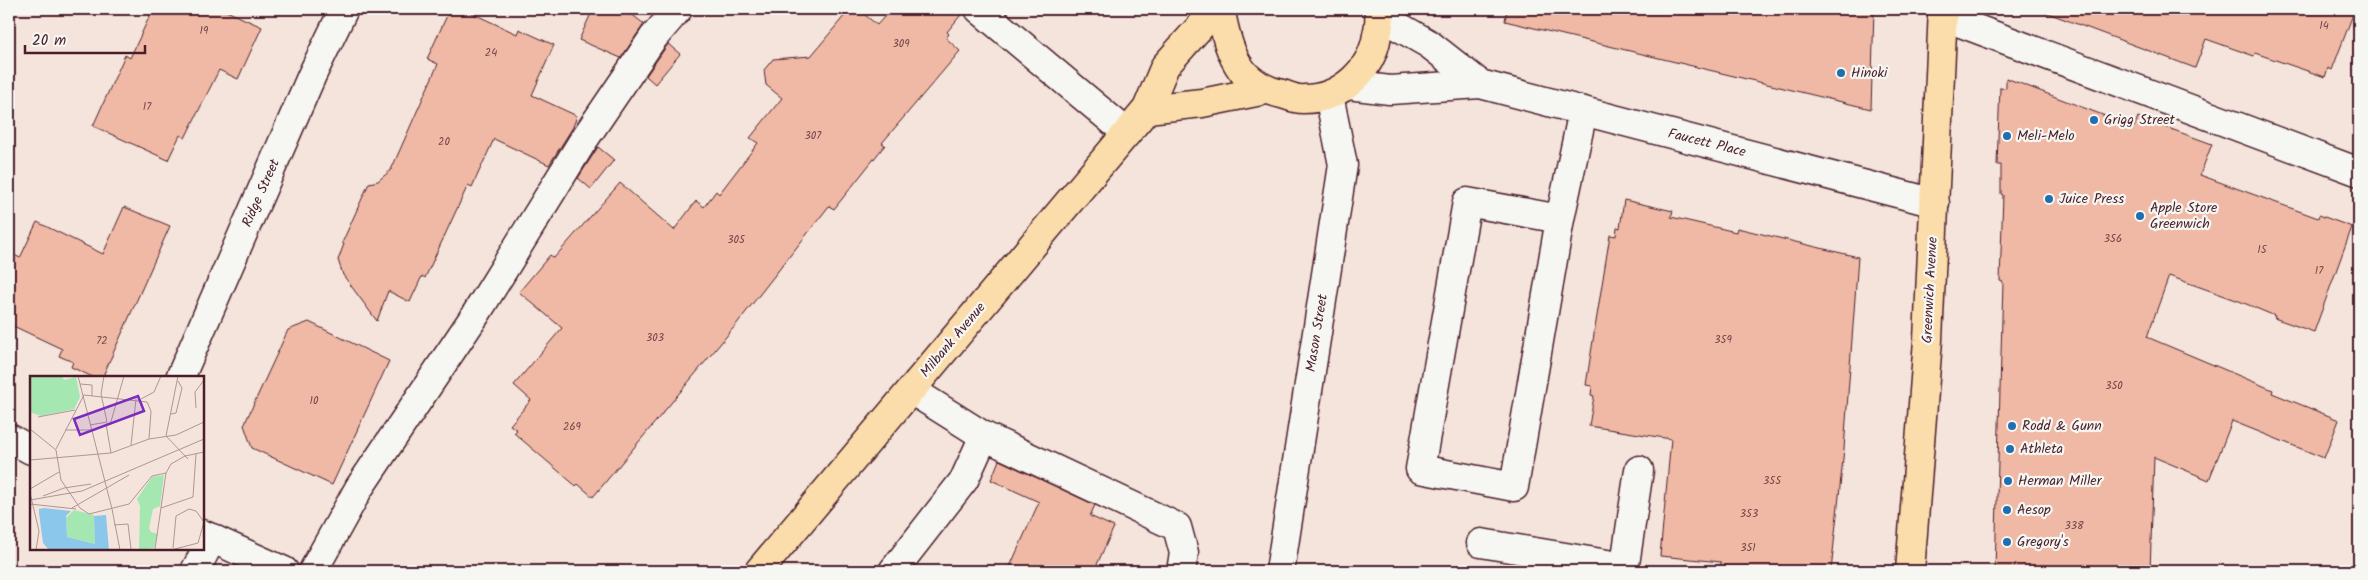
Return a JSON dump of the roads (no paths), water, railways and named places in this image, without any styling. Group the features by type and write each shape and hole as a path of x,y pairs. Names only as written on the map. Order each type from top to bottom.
{"main road":[{"name":"Milbank Avenue","path":"759,571 1147,109 1165,66 1216,9"},
{"path":"1220,9 1226,40 1241,71 1266,90 1303,100 1338,90 1366,66 1375,50 1379,12"},
{"name":"Greenwich Avenue","path":"1910,571 1926,368 1943,12"},
{"path":"1147,109 1202,103 1266,90"}],"street":[{"name":"Ridge Street","path":"181,376 312,75 344,9"},
{"path":"313,571 359,488 476,314 581,144 653,38 678,9"},
{"path":"979,9 1127,133"},
{"name":"Faucett Place","path":"1379,12 1429,44 1480,84"},
{"path":"1943,12 2359,172"},
{"name":"Faucett Place","path":"1338,90 1390,90 1480,84 1935,203"},
{"name":"Mason Street","path":"1280,571 1343,165 1338,90"},
{"path":"1560,220 1466,202 1420,469 1514,487 1560,220 1583,111"},
{"path":"911,390 984,436 1177,527 1184,553 1181,571"},
{"path":"893,571 964,480 984,436"},
{"path":"9,438 30,449"},
{"path":"9,457 30,458"},
{"path":"1481,543 1624,569 1639,470"},
{"path":"207,536 284,571"},
{"path":"195,571 202,550"}],"place":[{"name":"Hinoki","path":"1841,73"},
{"name":"Grigg Street","path":"2094,120"},
{"name":"Meli-Melo","path":"2007,136"},
{"name":"Juice Press","path":"2049,199"},
{"name":"Apple Store Greenwich","path":"2140,216"},
{"name":"Rodd & Gunn","path":"2012,426"},
{"name":"Athleta","path":"2010,449"},
{"name":"Herman Miller","path":"2008,481"},
{"name":"Aesop","path":"2007,510"},
{"name":"Gregory's","path":"2007,542"}]}
